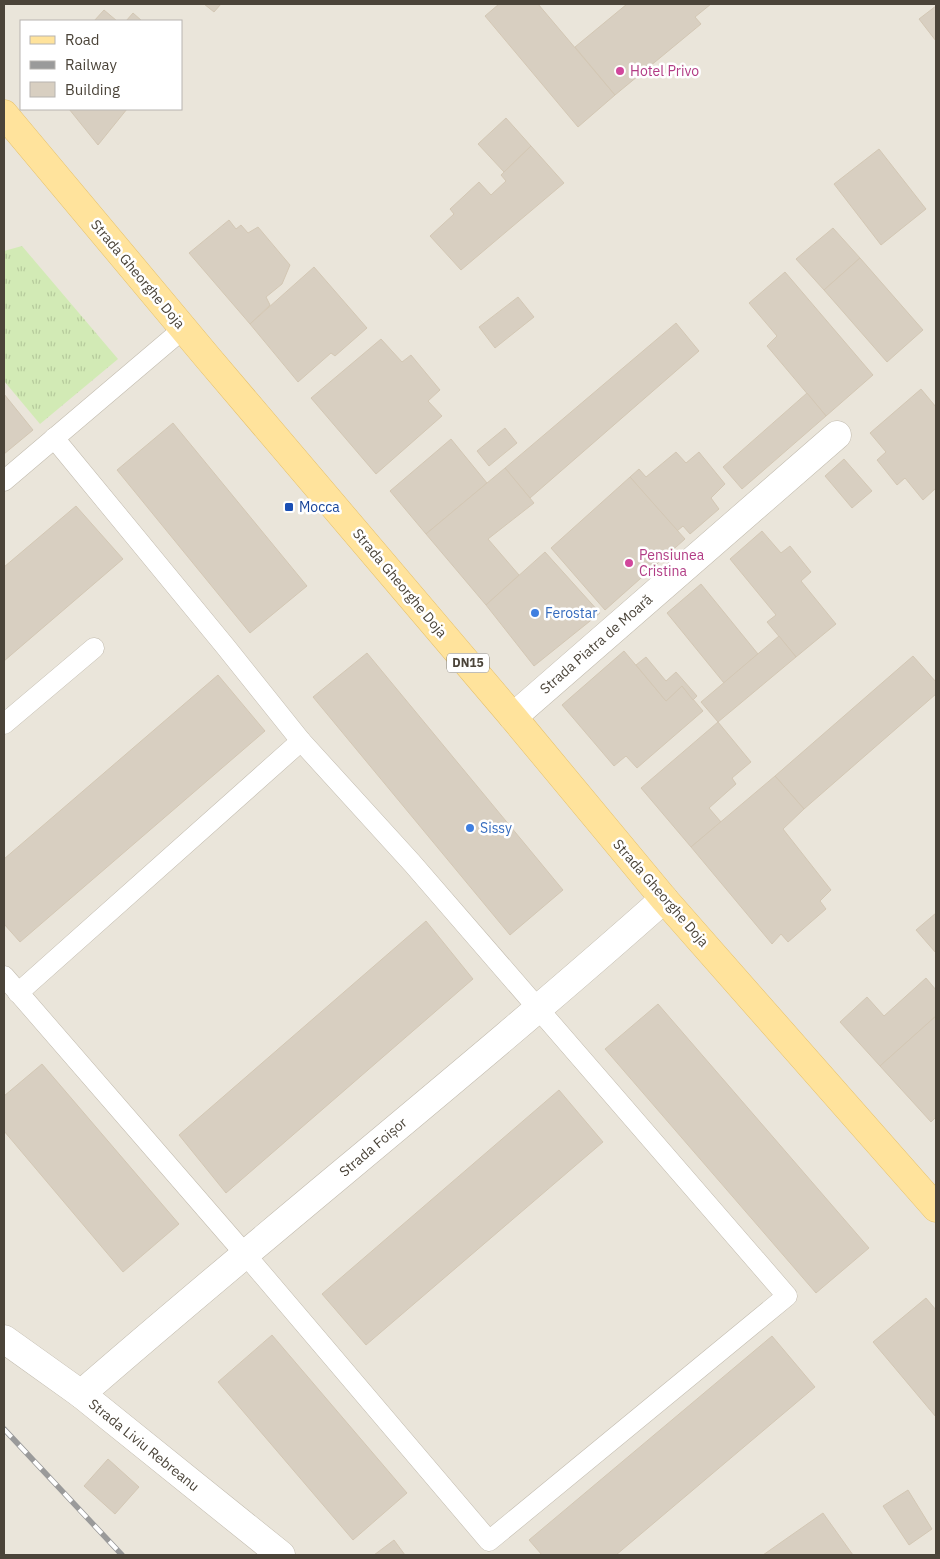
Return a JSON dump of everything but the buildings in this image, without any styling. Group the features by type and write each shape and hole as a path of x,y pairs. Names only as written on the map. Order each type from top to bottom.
{"main road":[{"name":"Strada Gheorghe Doja","path":"4,114 183,329 513,717 664,900 936,1208"}],"street":[{"name":"Strada Piatra de Moară","path":"513,717 837,434"},
{"name":"Strada Foișor","path":"81,1394 538,1009 664,900"},
{"name":"Strada Liviu Rebreanu","path":"4,1339 81,1394 281,1555"}],"lane":[{"path":"4,481 183,329"},
{"path":"4,976 245,1254 489,1541 787,1296 412,863 301,741 54,438"},
{"path":"4,724 94,648"},
{"path":"18,993 301,741"}],"shaded area":[{"path":"4,4 936,4 936,1555 4,1555"}],"green space":[{"path":"22,246 118,359 40,424 4,381 4,251"}],"railway":[{"path":"4,1429 122,1555"}],"place":[{"name":"Hotel Privo","path":"620,71"},
{"name":"Mocca","path":"289,507"},
{"name":"Pensiunea Cristina","path":"629,563"},
{"name":"Ferostar","path":"535,613"},
{"name":"Sissy","path":"470,828"}]}
